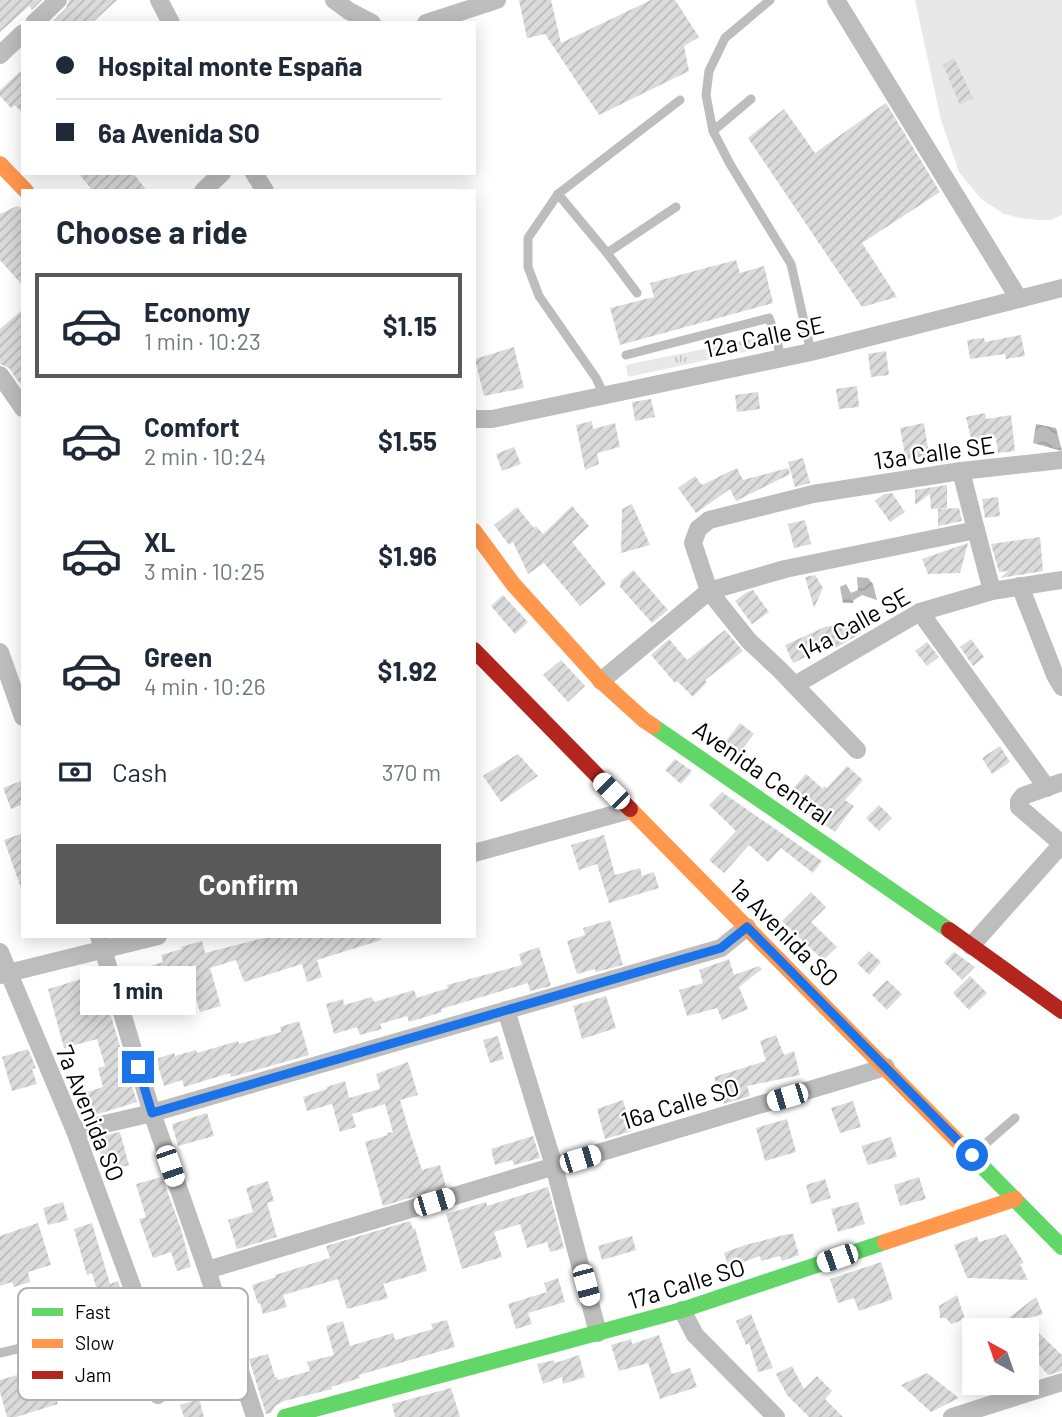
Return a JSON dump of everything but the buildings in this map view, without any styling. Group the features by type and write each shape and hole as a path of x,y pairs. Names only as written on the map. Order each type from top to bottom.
{"main road":[{"path":"0,164 24,189"},
{"name":"Avenida Central","path":"476,534 513,584 601,681 644,720 1062,1011"},
{"name":"1a Avenida SO","path":"476,652 1062,1247"},
{"name":"17a Calle SO","path":"285,1417 682,1310 1015,1199"}],"street":[{"path":"36,21 58,0"},
{"path":"159,0 170,21"},
{"path":"334,0 368,21"},
{"path":"432,21 496,0"},
{"path":"836,0 1019,299"},
{"path":"0,55 21,35"},
{"path":"205,189 220,175"},
{"name":"12a Calle SE","path":"476,419 492,419 811,352 1062,288"},
{"path":"2,383 21,406"},
{"name":"13a Calle SE","path":"709,591 692,543 698,528 709,520 813,494 961,471 1062,460"},
{"path":"961,471 992,591"},
{"path":"601,681 709,591 785,569 976,530"},
{"name":"14a Calle SE","path":"795,685 920,612 992,591 1062,580"},
{"path":"1020,586 1055,676 1062,687"},
{"path":"709,591 749,641 857,750"},
{"path":"920,612 1054,785 1023,796 1019,807 1062,844 971,946"},
{"path":"0,652 21,711"},
{"path":"476,852 630,810"},
{"path":"75,1131 152,1113 721,948 747,927"},
{"path":"4,974 101,943 142,938"},
{"path":"101,943 152,1113 213,1288"},
{"name":"7a Avenida SO","path":"0,952 4,974 75,1131 133,1288"},
{"path":"506,1010 554,1166 598,1333"},
{"name":"16a Calle SO","path":"207,1270 886,1067"},
{"path":"682,1310 695,1335 776,1417"},
{"path":"952,1417 1062,1382"},
{"path":"248,1396 255,1417"}],"lane":[{"path":"770,0 724,38 709,71 706,95 713,131 791,264 811,352"},
{"path":"713,131 751,99"},
{"path":"604,395 596,378 539,296 528,267 528,238 558,194 680,100"},
{"path":"558,194 637,293"},
{"path":"607,253 677,207"},
{"path":"626,355 769,318 781,357"},
{"path":"972,1155 1015,1118"},
{"path":"0,1353 18,1349"}],"green space":[{"path":"915,0 1062,0 1062,215 1051,220 1038,220 1004,214 981,199 959,172 941,120"},
{"path":"766,336 768,347 628,377 626,365"}],"water":[{"path":"1036,424 1056,428 1062,451 1033,443"},
{"path":"857,577 868,578 873,584 877,600 862,595 853,603 843,603 840,587 846,584 851,593 858,590"}],"traffic: fast":[{"path":"653,726 949,930"},
{"path":"968,1152 1062,1247"},
{"path":"285,1417 682,1310 885,1242"}],"traffic: slow":[{"path":"0,164 24,189"},
{"path":"476,534 513,584 601,681 653,726"},
{"path":"630,809 968,1152"},
{"path":"885,1242 1015,1199"}],"traffic: jam":[{"path":"476,652 630,809"},
{"path":"949,930 1062,1011"}],"route":[{"path":"138,1067 152,1113 721,948 747,927 972,1155"}]}
